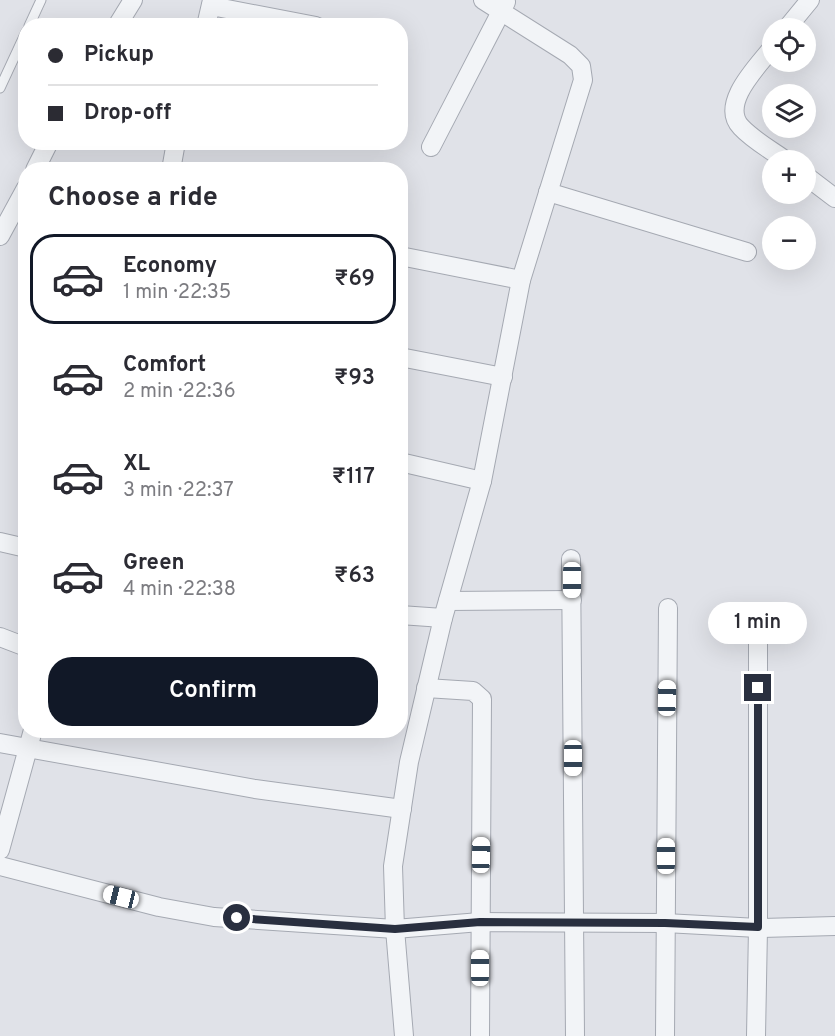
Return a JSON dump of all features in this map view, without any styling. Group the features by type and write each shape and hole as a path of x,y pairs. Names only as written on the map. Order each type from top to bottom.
{"street":[{"path":"122,18 133,0"},
{"path":"404,1036 395,929 393,866 402,809 410,716 426,687 482,481 521,280 583,80 581,66 570,55 504,6 483,0"},
{"path":"795,18 810,0"},
{"path":"208,18 212,3 280,18"},
{"path":"431,147 504,6"},
{"path":"762,61 742,87 734,104 734,115 740,126 772,150"},
{"path":"816,184 835,198"},
{"path":"548,192 747,252"},
{"path":"0,236 18,203"},
{"path":"408,258 521,280"},
{"path":"408,359 502,377"},
{"path":"408,464 482,481"},
{"path":"0,542 18,546"},
{"path":"572,559 575,1036"},
{"path":"408,614 572,600"},
{"path":"665,1036 668,608"},
{"path":"0,637 18,644"},
{"path":"756,1036 758,640"},
{"path":"426,687 473,691 482,699 480,1036"},
{"path":"0,743 30,739 255,789 402,809"},
{"path":"0,850 30,739"},
{"path":"0,866 159,907 214,917 395,929 480,922 665,923 758,927 835,926"}],"lane":[{"path":"32,18 40,0"},
{"path":"0,88 18,50"}],"route":[{"path":"237,918 395,929 480,922 665,923 758,927 758,688"}]}
